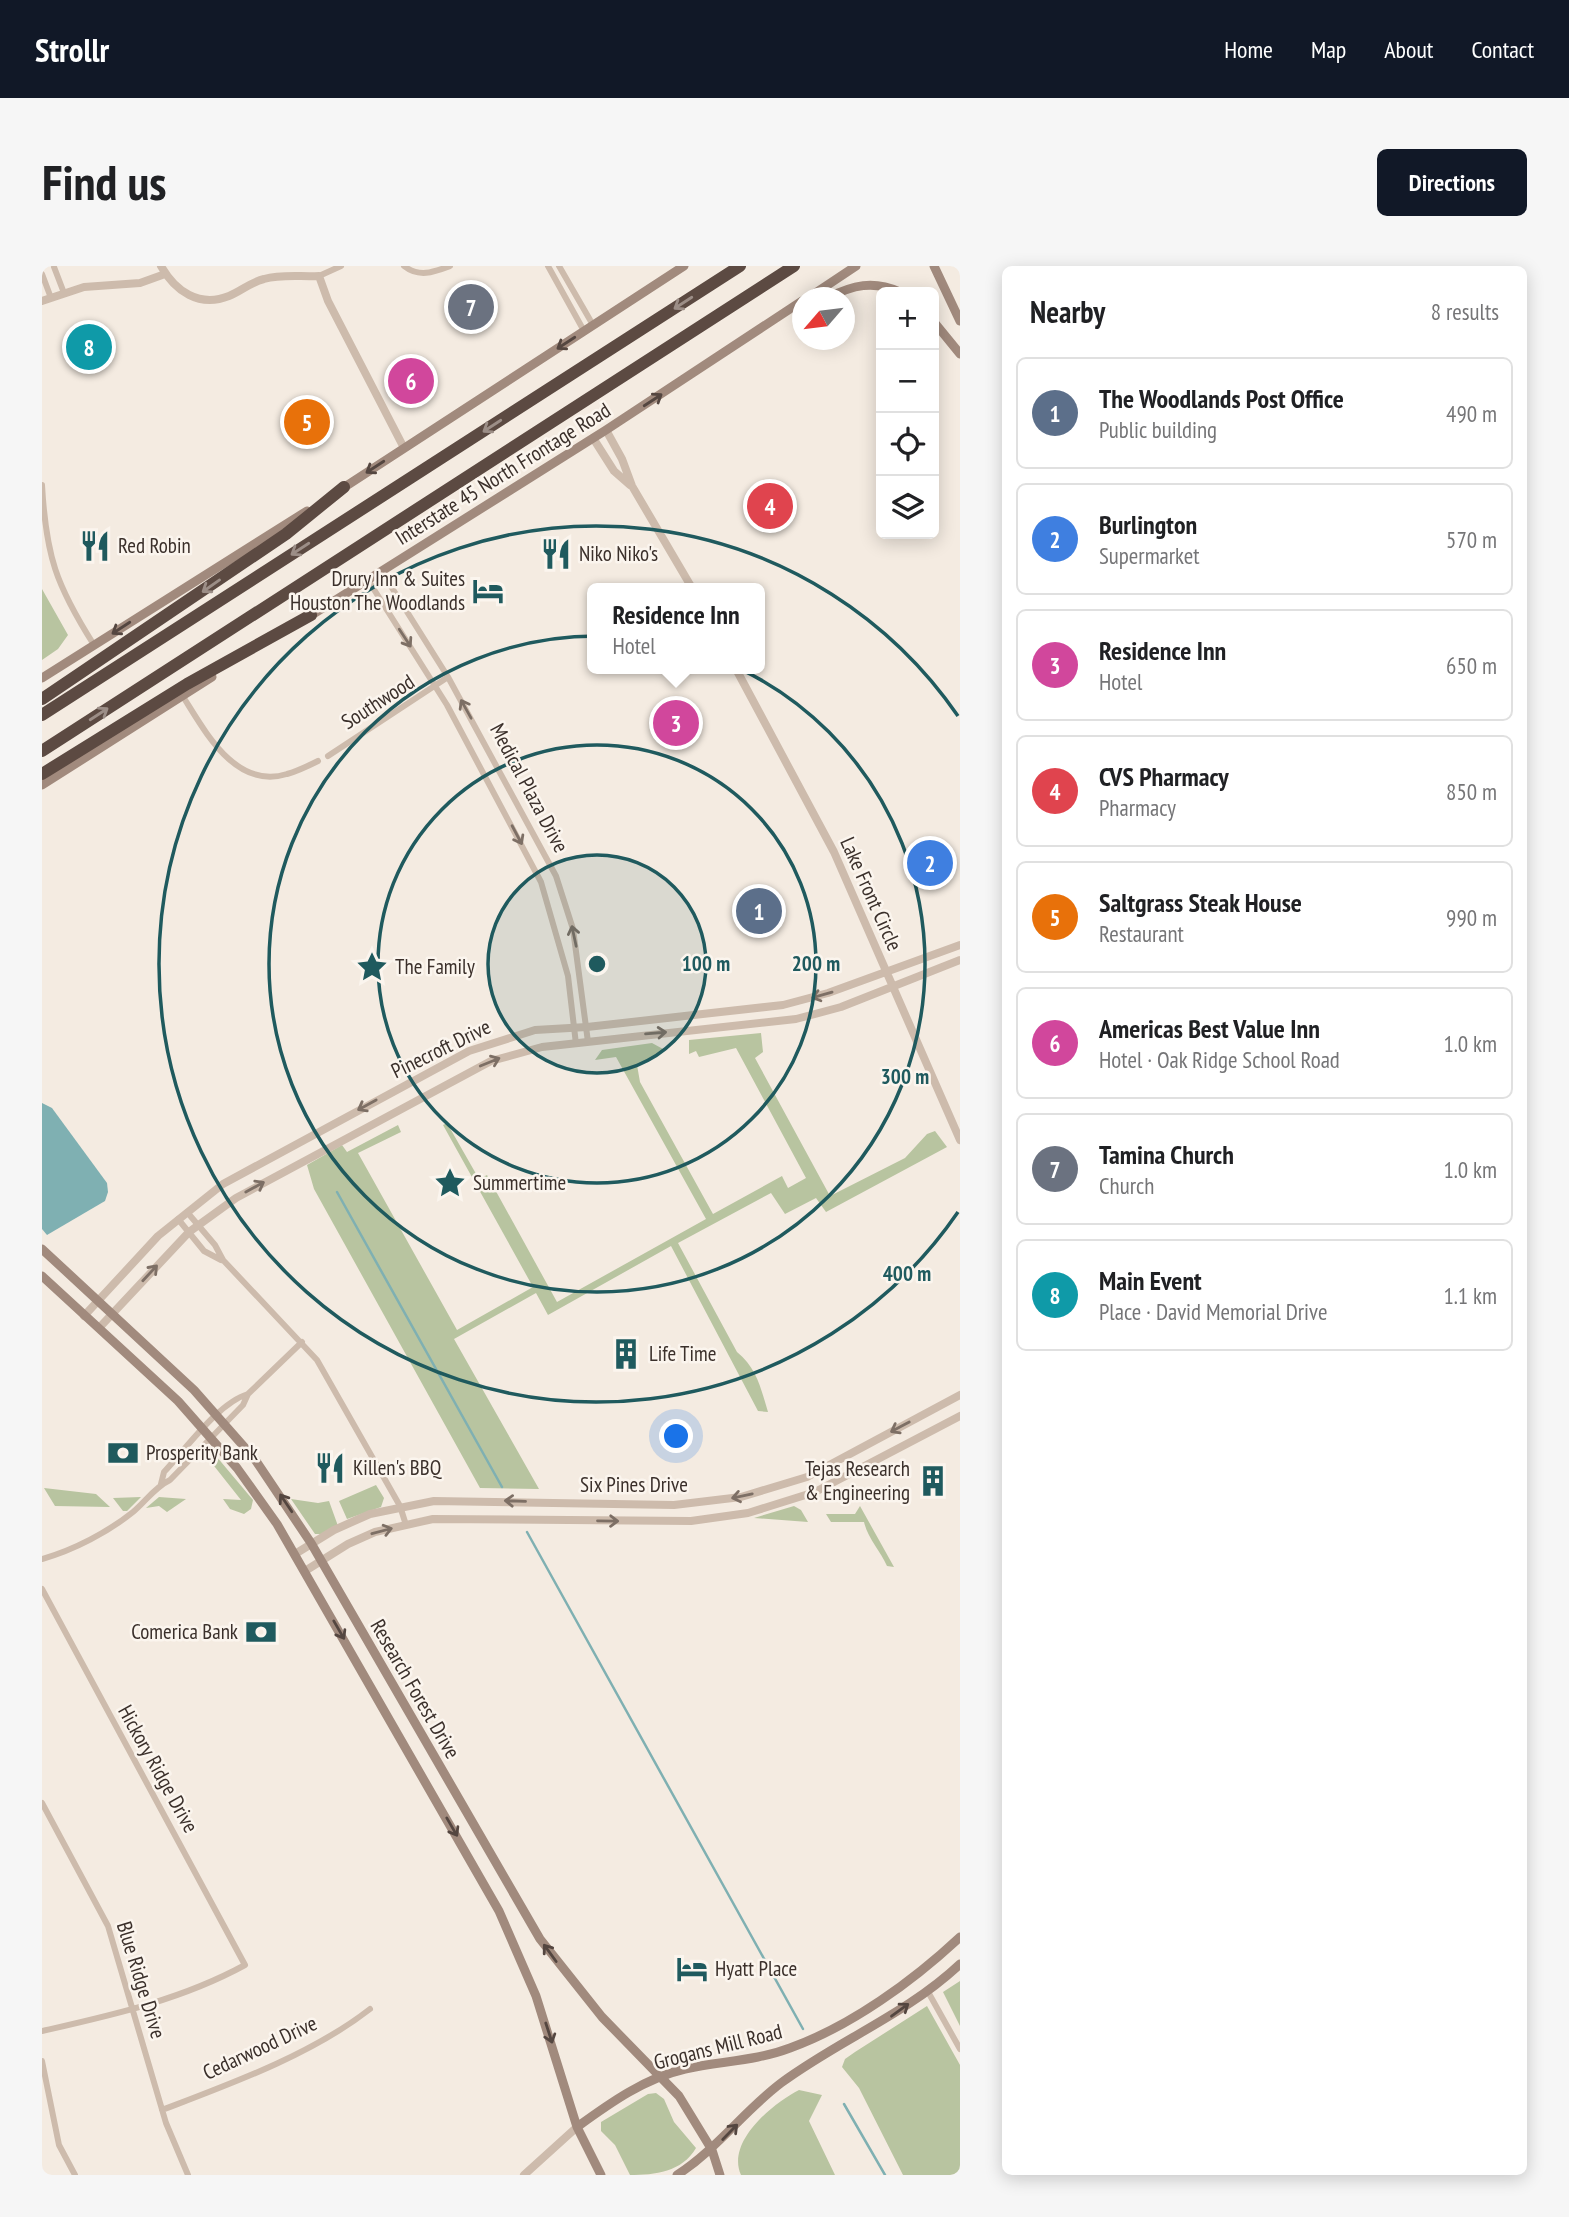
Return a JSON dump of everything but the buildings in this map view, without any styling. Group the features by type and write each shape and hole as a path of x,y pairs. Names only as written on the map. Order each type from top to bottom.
{"highway":[{"path":"42,715 740,266"},
{"path":"42,751 794,266"},
{"path":"42,699 286,534 344,487"},
{"path":"42,774 187,684 311,615"}],"main road":[{"path":"42,678 324,500 684,266"},
{"path":"824,287 856,266"},
{"path":"934,266 960,321"},
{"path":"851,287 871,284 882,287"},
{"name":"Interstate 45 North Frontage Road","path":"42,785 606,430 792,308"},
{"path":"757,332 792,315"},
{"path":"939,328 960,355"},
{"name":"Research Forest Drive","path":"42,1249 218,1415 264,1472 311,1543 505,1882 569,1979 661,2077 691,2115 712,2150 720,2175"},
{"name":"Research Forest Drive","path":"42,1276 204,1429 260,1499 295,1554 483,1881 520,1953 577,2127 601,2175"},
{"path":"387,1714 398,1715 414,1722"},
{"path":"483,1881 505,1882"},
{"name":"Grogans Mill Road","path":"577,2127 606,2106 661,2077 686,2069 765,2056 811,2040 883,1997 940,1956 960,1937"},
{"name":"Grogans Mill Road","path":"677,2175 712,2150 778,2085 870,2030 960,1964"}],"street":[{"path":"64,293 54,267 42,274 46,300 64,293 112,283 140,282 163,270 174,287 184,294 207,299 230,296 260,280 274,276 319,276 341,266"},
{"path":"404,266 412,272 427,273 450,266"},
{"path":"548,266 584,331"},
{"path":"559,266 593,326"},
{"path":"319,276 328,301 404,448"},
{"path":"606,430 622,459 632,486 689,583"},
{"path":"593,438 614,471 632,486"},
{"path":"42,485 51,564 67,601 94,645"},
{"name":"Medical Plaza Drive","path":"382,572 448,677 556,876 573,929 588,1042"},
{"name":"Medical Plaza Drive","path":"368,580 435,685 542,884 568,976 576,1044"},
{"name":"Lake Front Circle","path":"739,674 834,852 960,1140"},
{"name":"Southwood","path":"328,756 448,677"},
{"path":"182,695 209,738 243,770 265,776 285,775 318,761"},
{"name":"Pinecroft Drive","path":"84,1316 158,1236 223,1184 457,1057 521,1033 783,1005 828,993 960,945"},
{"name":"Pinecroft Drive","path":"99,1328 114,1316 143,1280 189,1232 236,1198 467,1072 516,1053 588,1042 796,1019 841,1007 960,960"},
{"path":"187,1212 223,1261 302,1342 329,1380 400,1507 406,1525"},
{"path":"178,1219 204,1251 223,1261"},
{"path":"42,1559 71,1549 124,1519 170,1480 243,1405 248,1394 302,1342"},
{"path":"161,1485 164,1472 204,1429 236,1398 248,1394"},
{"name":"Six Pines Drive","path":"295,1554 311,1543 370,1514 400,1507 464,1499 674,1505 741,1497 795,1482 960,1395"},
{"name":"Six Pines Drive","path":"304,1571 375,1532 433,1519 675,1521 731,1517 801,1498 960,1416"},
{"path":"556,1520 557,1502"},
{"path":"674,1505 675,1521"},
{"name":"Hickory Ridge Drive","path":"42,1590 245,1965 199,1988 135,2009"},
{"name":"Blue Ridge Drive","path":"42,1803 104,1917 135,2009 162,2110 188,2175"},
{"path":"927,1990 960,2049"},
{"path":"42,2031 135,2009"},
{"name":"Cedarwood Drive","path":"162,2110 266,2067 334,2032 370,2009"},
{"path":"42,2061 59,2145 75,2175"},
{"name":"Grogans Mill Road","path":"524,2175 577,2127"}],"green space":[{"path":"42,589 68,635 58,649 42,660"},
{"path":"761,1033 763,1052 755,1058 830,1196 905,1158 927,1134 935,1131 947,1147 826,1212 816,1198 785,1214 771,1193 678,1243 737,1352 754,1372 768,1412 758,1411 671,1246 548,1315 536,1293 454,1339 539,1489 480,1488 314,1189 307,1165 342,1145 347,1152 398,1125 401,1132 358,1153 457,1330 533,1287 443,1125 447,1123 479,1179 487,1175 557,1302 706,1219 616,1057 595,1060 602,1050 652,1043 663,1049 662,1053 637,1065 640,1082 713,1214 782,1176 788,1188 806,1178 736,1048 699,1057 696,1051 689,1054 689,1040"},
{"path":"211,1450 253,1500 251,1509 244,1514 230,1509 223,1499 241,1500 203,1452"},
{"path":"376,1485 384,1498 381,1507 347,1519 339,1501"},
{"path":"44,1488 96,1494 110,1507 55,1506"},
{"path":"141,1497 127,1511 123,1511 113,1498"},
{"path":"159,1497 186,1499 167,1512 159,1506 146,1508"},
{"path":"291,1499 318,1503 329,1501 338,1526 323,1534 315,1534"},
{"path":"794,1506 801,1510 808,1522 754,1518"},
{"path":"860,1506 894,1567 887,1566 864,1522 831,1522 826,1514 855,1514"},
{"path":"960,1981 960,2026 943,1992"},
{"path":"927,2006 960,2065 960,2175 903,2175 859,2088 842,2067 845,2059"},
{"path":"799,2090 822,2095 809,2121 835,2175 741,2175 738,2162 740,2150 754,2125 776,2105"},
{"path":"656,2093 664,2099 674,2122 696,2148 676,2167 658,2173 630,2175 615,2145 601,2131 601,2122 648,2094"}],"water":[{"path":"42,1103 52,1108 107,1183 108,1192 105,1201 47,1235 42,1229"}],"waterway":[{"path":"337,1192 502,1487"},
{"path":"527,1532 803,2029"},
{"path":"844,2104 885,2175"}],"place":[{"name":"Tamina Church","path":"471,307"},
{"name":"Main Event","path":"89,347"},
{"name":"Americas Best Value Inn","path":"411,381"},
{"name":"Saltgrass Steak House","path":"307,422"},
{"name":"CVS Pharmacy","path":"770,506"},
{"name":"Red Robin","path":"95,546"},
{"name":"Niko Niko's","path":"556,554"},
{"name":"Drury Inn & Suites Houston The Woodlands","path":"488,591"},
{"name":"Residence Inn","path":"676,723"},
{"name":"Burlington","path":"930,863"},
{"name":"The Woodlands Post Office","path":"759,911"},
{"name":"The Family","path":"372,967"},
{"name":"Summertime","path":"450,1183"},
{"name":"Life Time","path":"626,1354"},
{"name":"Prosperity Bank","path":"123,1453"},
{"name":"Killen's BBQ","path":"330,1468"},
{"name":"Tejas Research & Engineering","path":"933,1481"},
{"name":"Comerica Bank","path":"261,1632"},
{"name":"Hyatt Place","path":"692,1969"}]}
